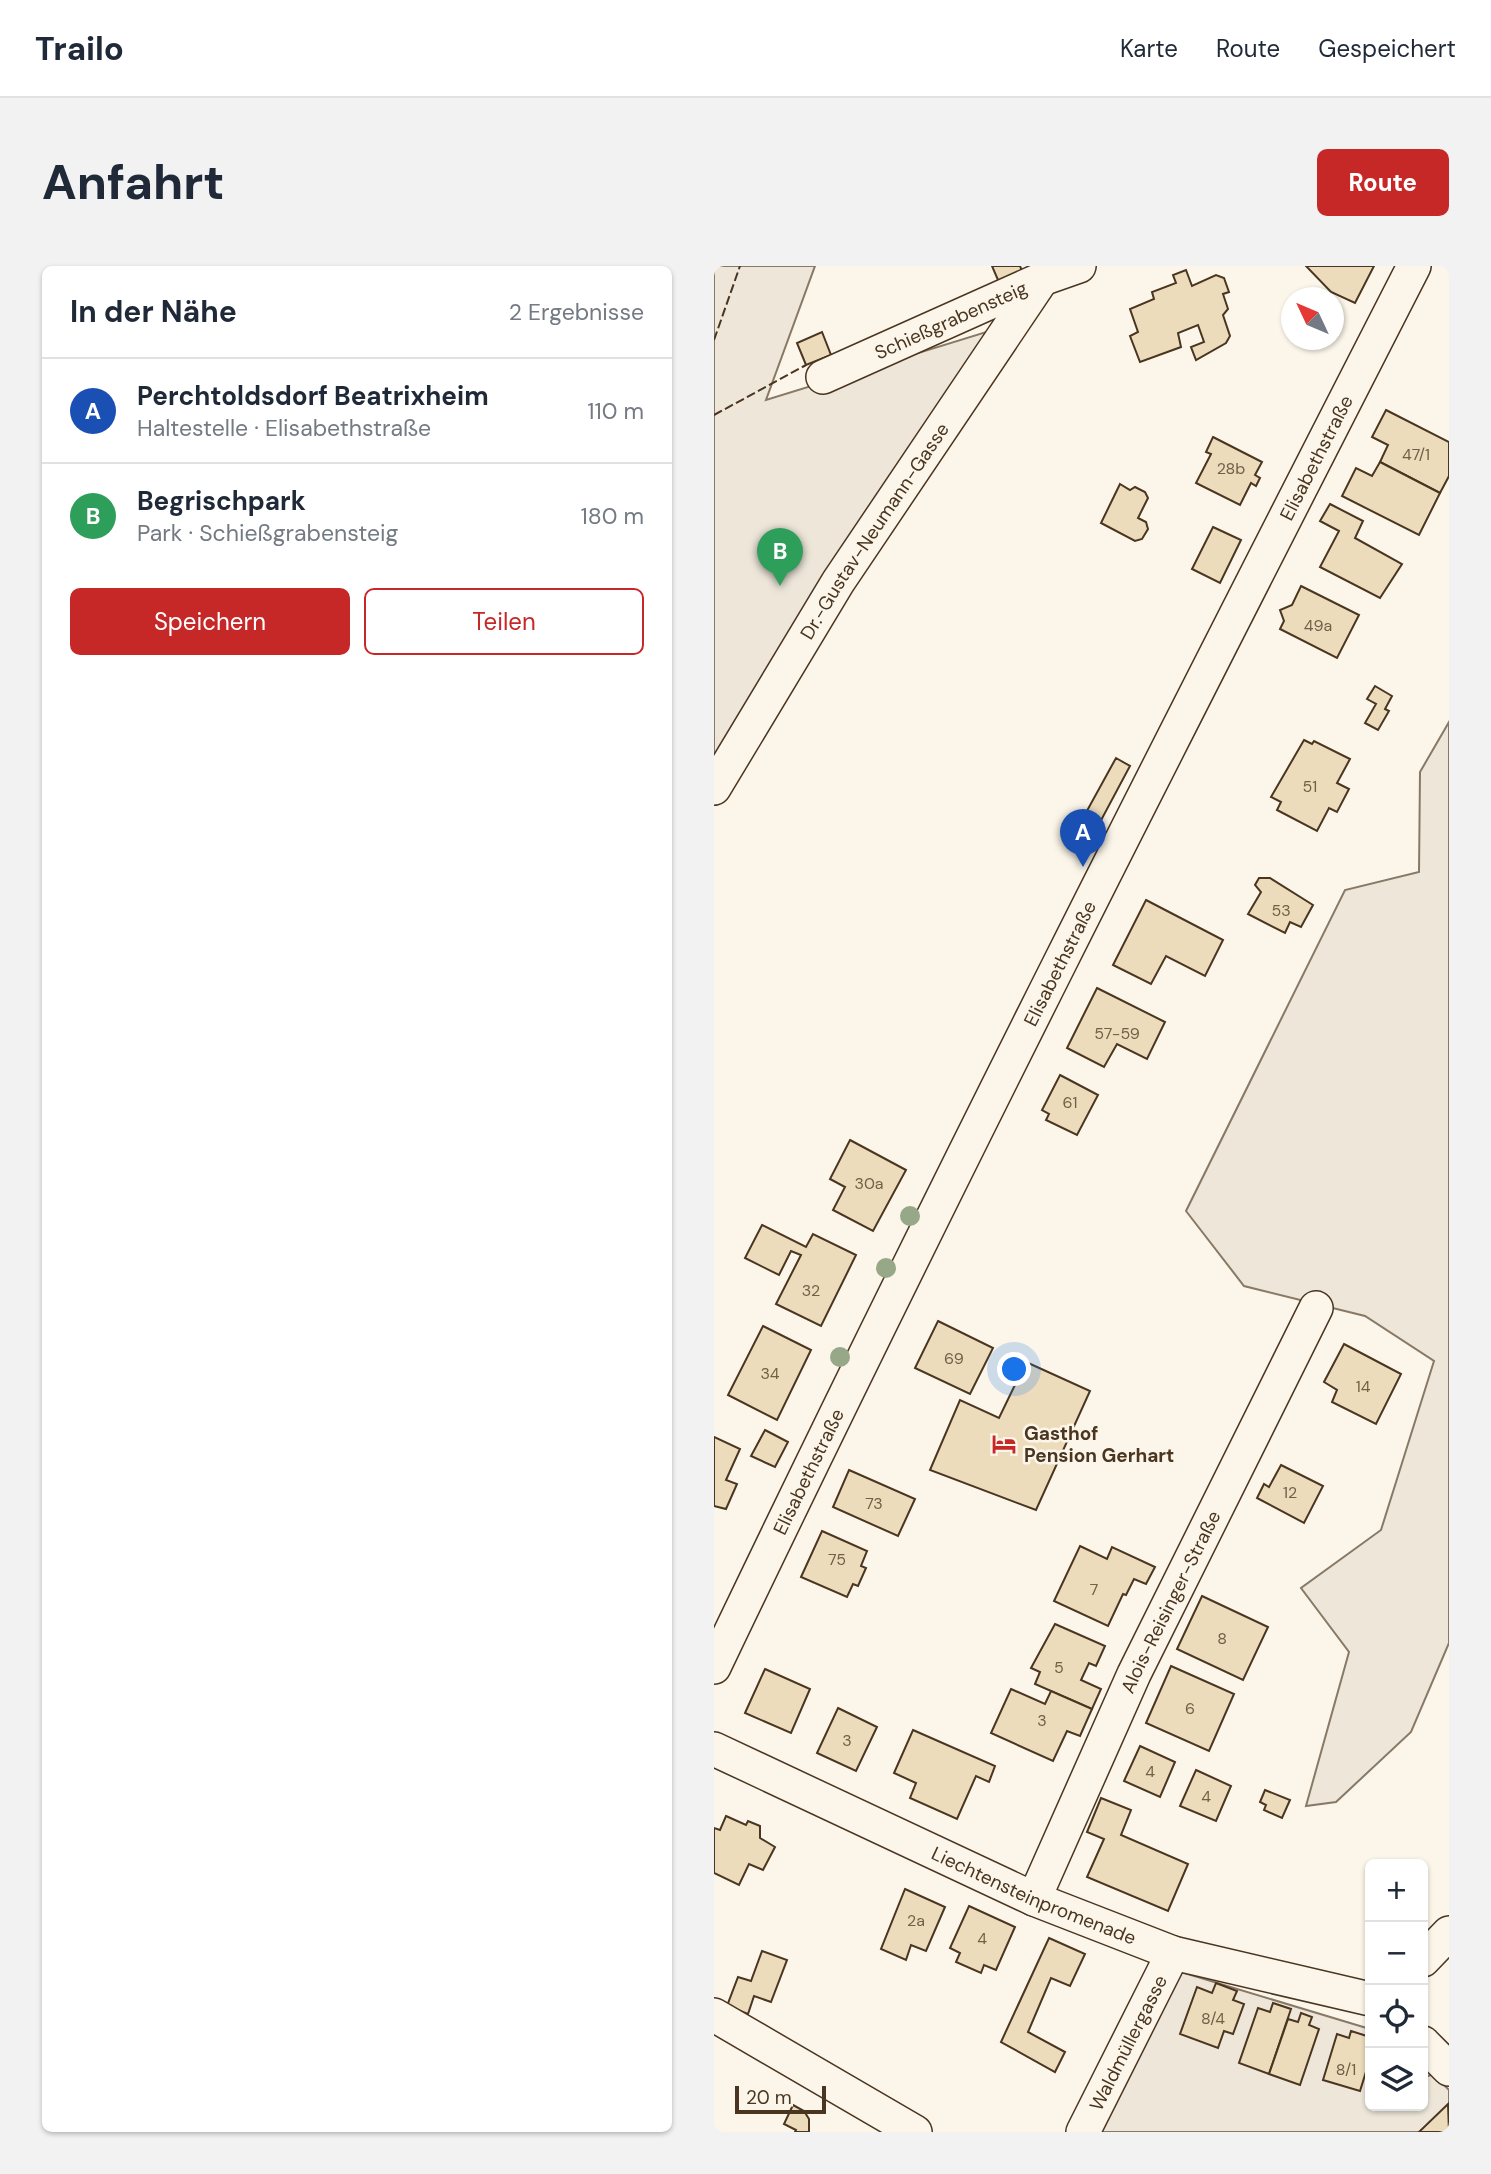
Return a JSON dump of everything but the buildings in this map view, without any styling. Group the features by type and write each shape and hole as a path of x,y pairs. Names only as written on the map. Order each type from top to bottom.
{"street":[{"name":"Schießgrabensteig","path":"823,377 1042,279 1079,266"},
{"name":"Elisabethstraße","path":"714,1667 883,1314 1007,1065 1415,266"},
{"name":"Dr.-Gustav-Neumann-Gasse","path":"714,788 838,582 1042,279"},
{"name":"Alois-Reisinger-Straße","path":"1034,1899 1134,1674 1316,1308"},
{"name":"Liechtensteinpromenade","path":"714,1749 1034,1899 1173,1954 1365,1998"},
{"path":"1428,1955 1449,1933"},
{"name":"Waldmüllergasse","path":"1083,2132 1173,1954"},
{"path":"714,2015 915,2132"},
{"path":"1428,2048 1449,2069"}],"shaded area":[{"path":"714,266 815,266 766,400 1035,317 714,772"},
{"path":"1449,722 1449,1643 1411,1732 1336,1802 1306,1806 1349,1652 1301,1588 1381,1530 1434,1361 1365,1316 1244,1286 1186,1211 1345,890 1419,872 1420,772"},
{"path":"1181,1972 1365,2027 1365,2111 1428,2111 1428,2076 1433,2074 1449,2090 1449,2132 1094,2132"}],"fence":[{"path":"714,340 740,266"},
{"path":"714,415 806,365"}],"place":[{"name":"Begrischpark","path":"780,586"},
{"name":"Perchtoldsdorf Beatrixheim","path":"1083,867"},
{"name":"Gasthof Pension Gerhart","path":"1004,1444"}]}
